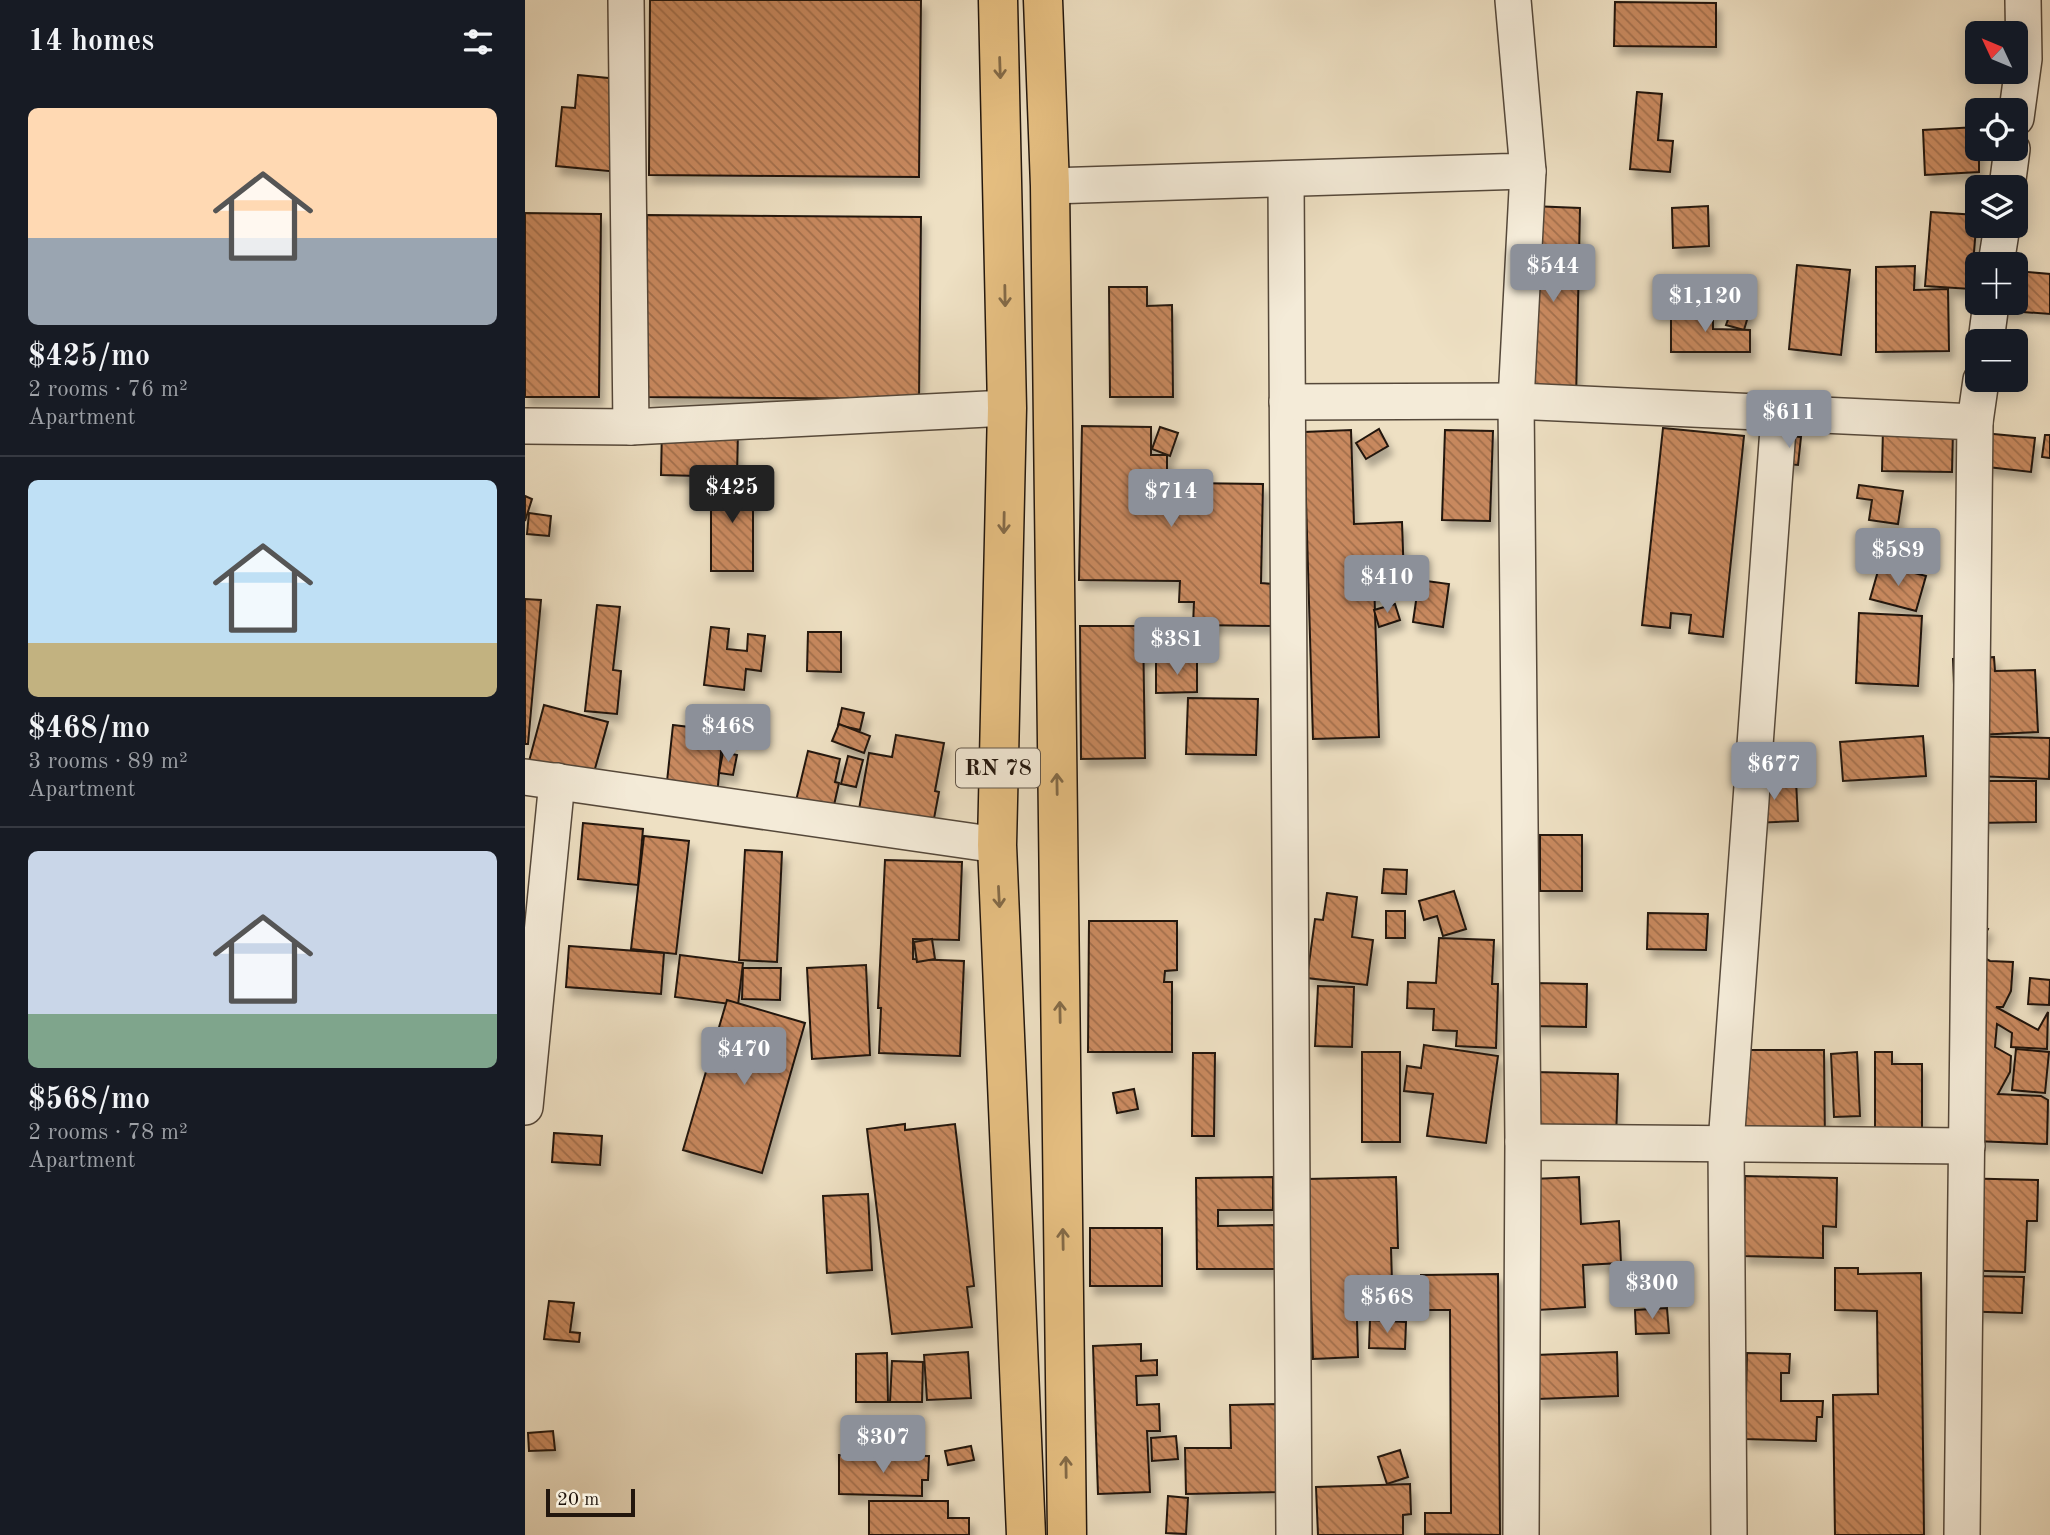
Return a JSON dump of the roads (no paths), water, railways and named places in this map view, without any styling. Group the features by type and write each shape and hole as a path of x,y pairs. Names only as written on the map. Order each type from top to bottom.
{"main road":[{"name":"RN 78","path":"998,0 1007,408 996,845 1021,1388 1025,1535"},
{"name":"RN 78","path":"1042,0 1050,186 1067,1535"}],"street":[{"path":"627,0 631,427"},
{"path":"1513,0 1528,171 1516,401 1523,1142 1521,1535"},
{"path":"2019,98 2024,59 2024,0"},
{"path":"1050,186 1528,171"},
{"path":"1286,179 1294,1535"},
{"path":"1962,1535 1975,422 1979,392"},
{"path":"1287,402 1516,401 1975,422"},
{"path":"525,426 631,427 1007,408"},
{"path":"1728,1535 1726,1144 1779,415"},
{"path":"525,1107 541,779 996,845"},
{"path":"1523,1142 1967,1146"}]}
